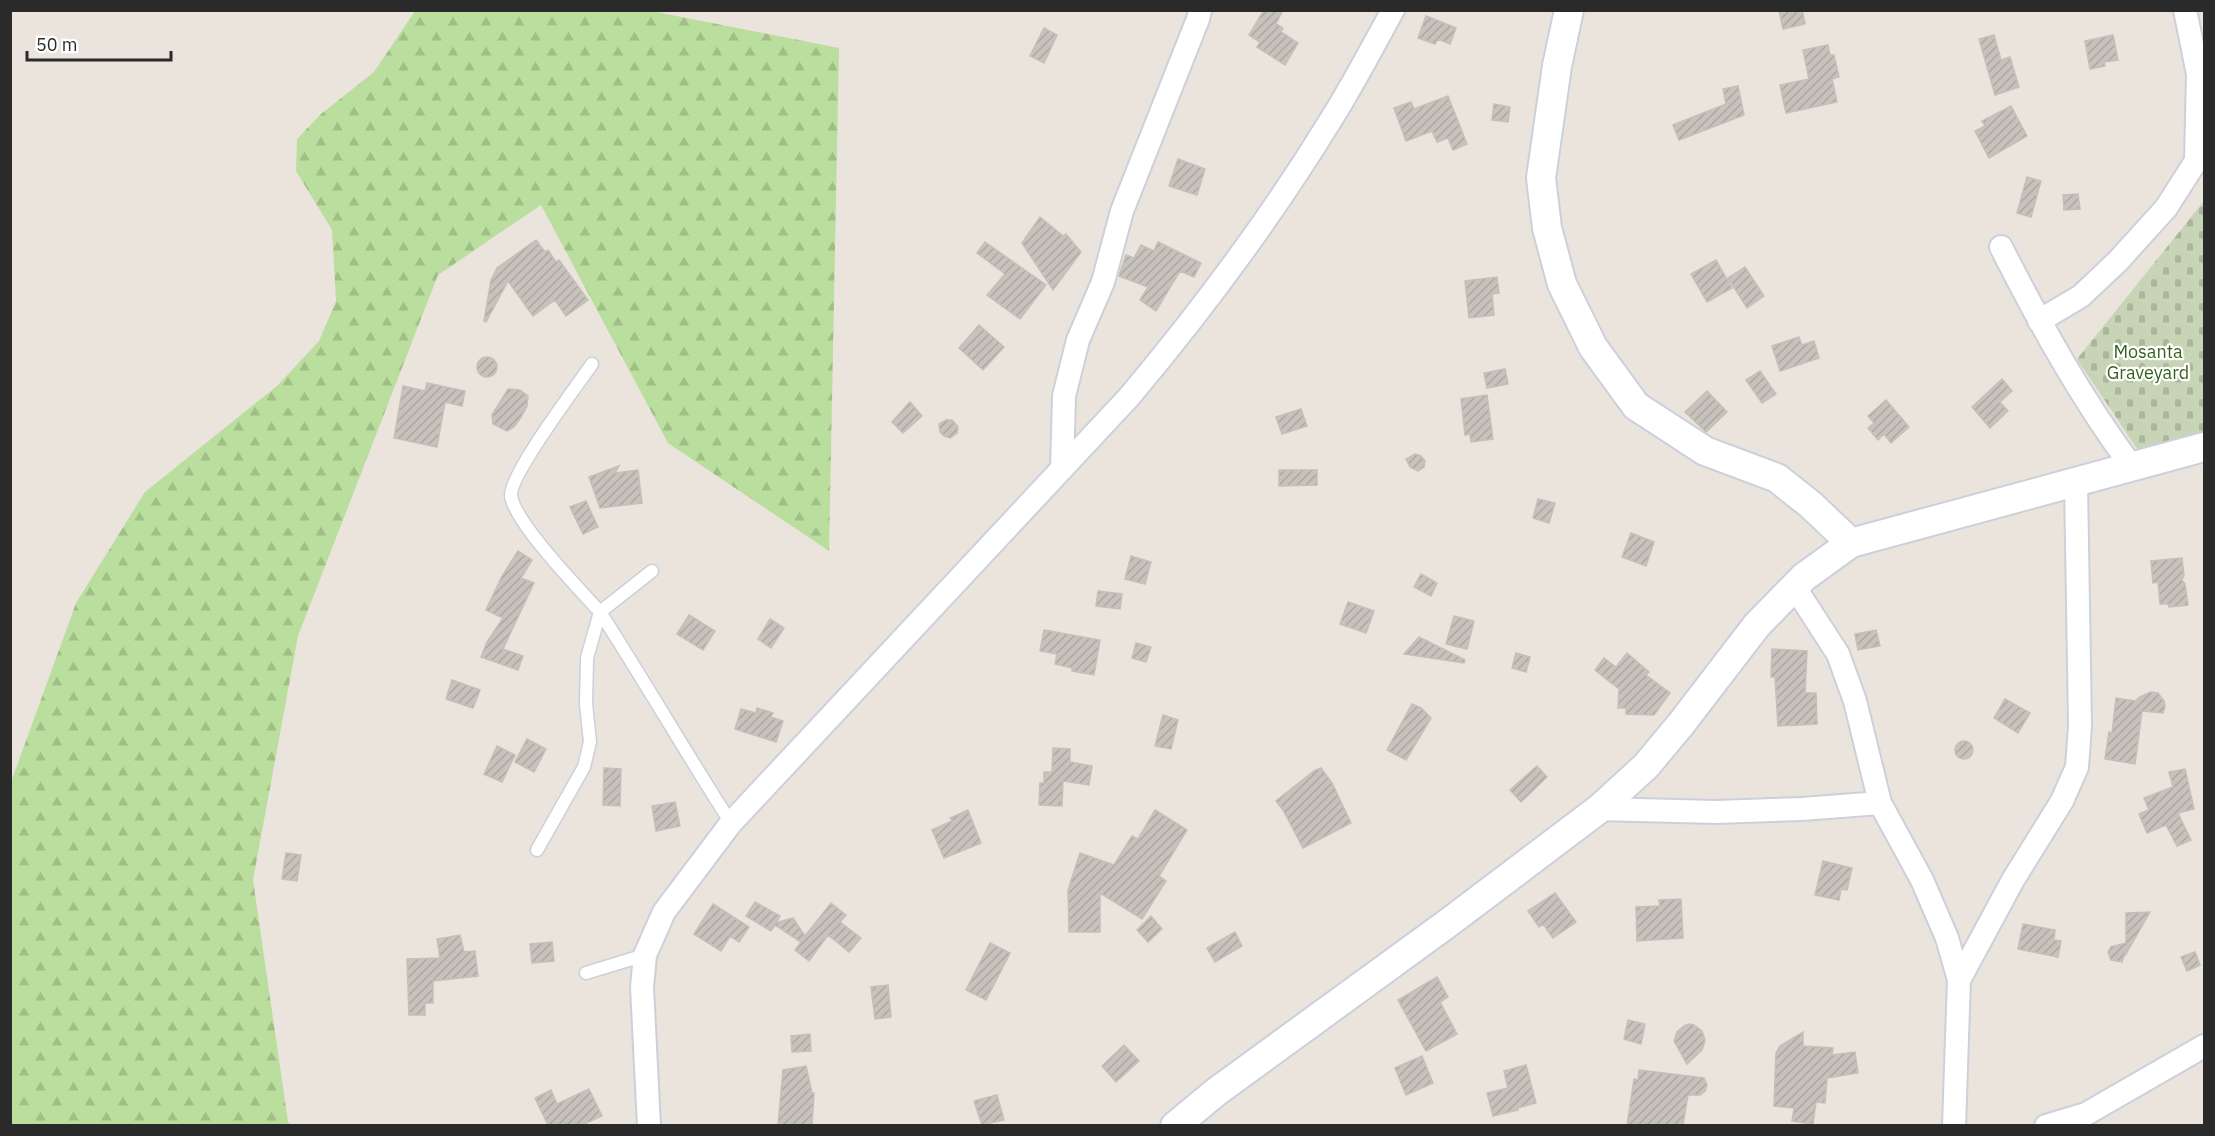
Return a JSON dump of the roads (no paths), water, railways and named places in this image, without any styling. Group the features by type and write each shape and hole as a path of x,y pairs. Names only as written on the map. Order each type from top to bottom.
{"street":[{"path":"1062,469 1064,396 1078,340 1104,282 1122,211 1200,10"},
{"path":"649,1125 642,987 645,955 664,912 731,823 1129,397 1185,330 1271,211 1333,117 1393,10"},
{"path":"1569,10 1557,66 1541,178 1547,228 1562,284 1593,347 1636,406 1705,452 1777,478 1811,505 1851,543"},
{"path":"2039,321 2081,296 2118,261 2166,208 2196,161 2198,74 2185,10"},
{"path":"2001,247 2039,321 2100,423 2132,467"},
{"path":"1175,1125 1216,1092 1448,923 1599,809 1646,766 1757,625 1794,586 1851,543 2205,447"},
{"path":"1959,980 2013,880 2062,801 2077,767 2080,726 2076,483"},
{"path":"1794,586 1838,654 1855,701 1880,803 1922,880 1947,938 1959,980 1954,1125"},
{"path":"1599,809 1716,812 1880,803"},
{"path":"2046,1125 2086,1113 2205,1046"}],"lane":[{"path":"592,364 519,471 511,495 518,516 600,612 731,823"},
{"path":"537,850 584,767 591,742 586,704 587,658 600,612 652,572"},
{"path":"586,973 645,955"}],"park label":[{"name":"Mosanta Graveyard","path":"2148,361"}]}
